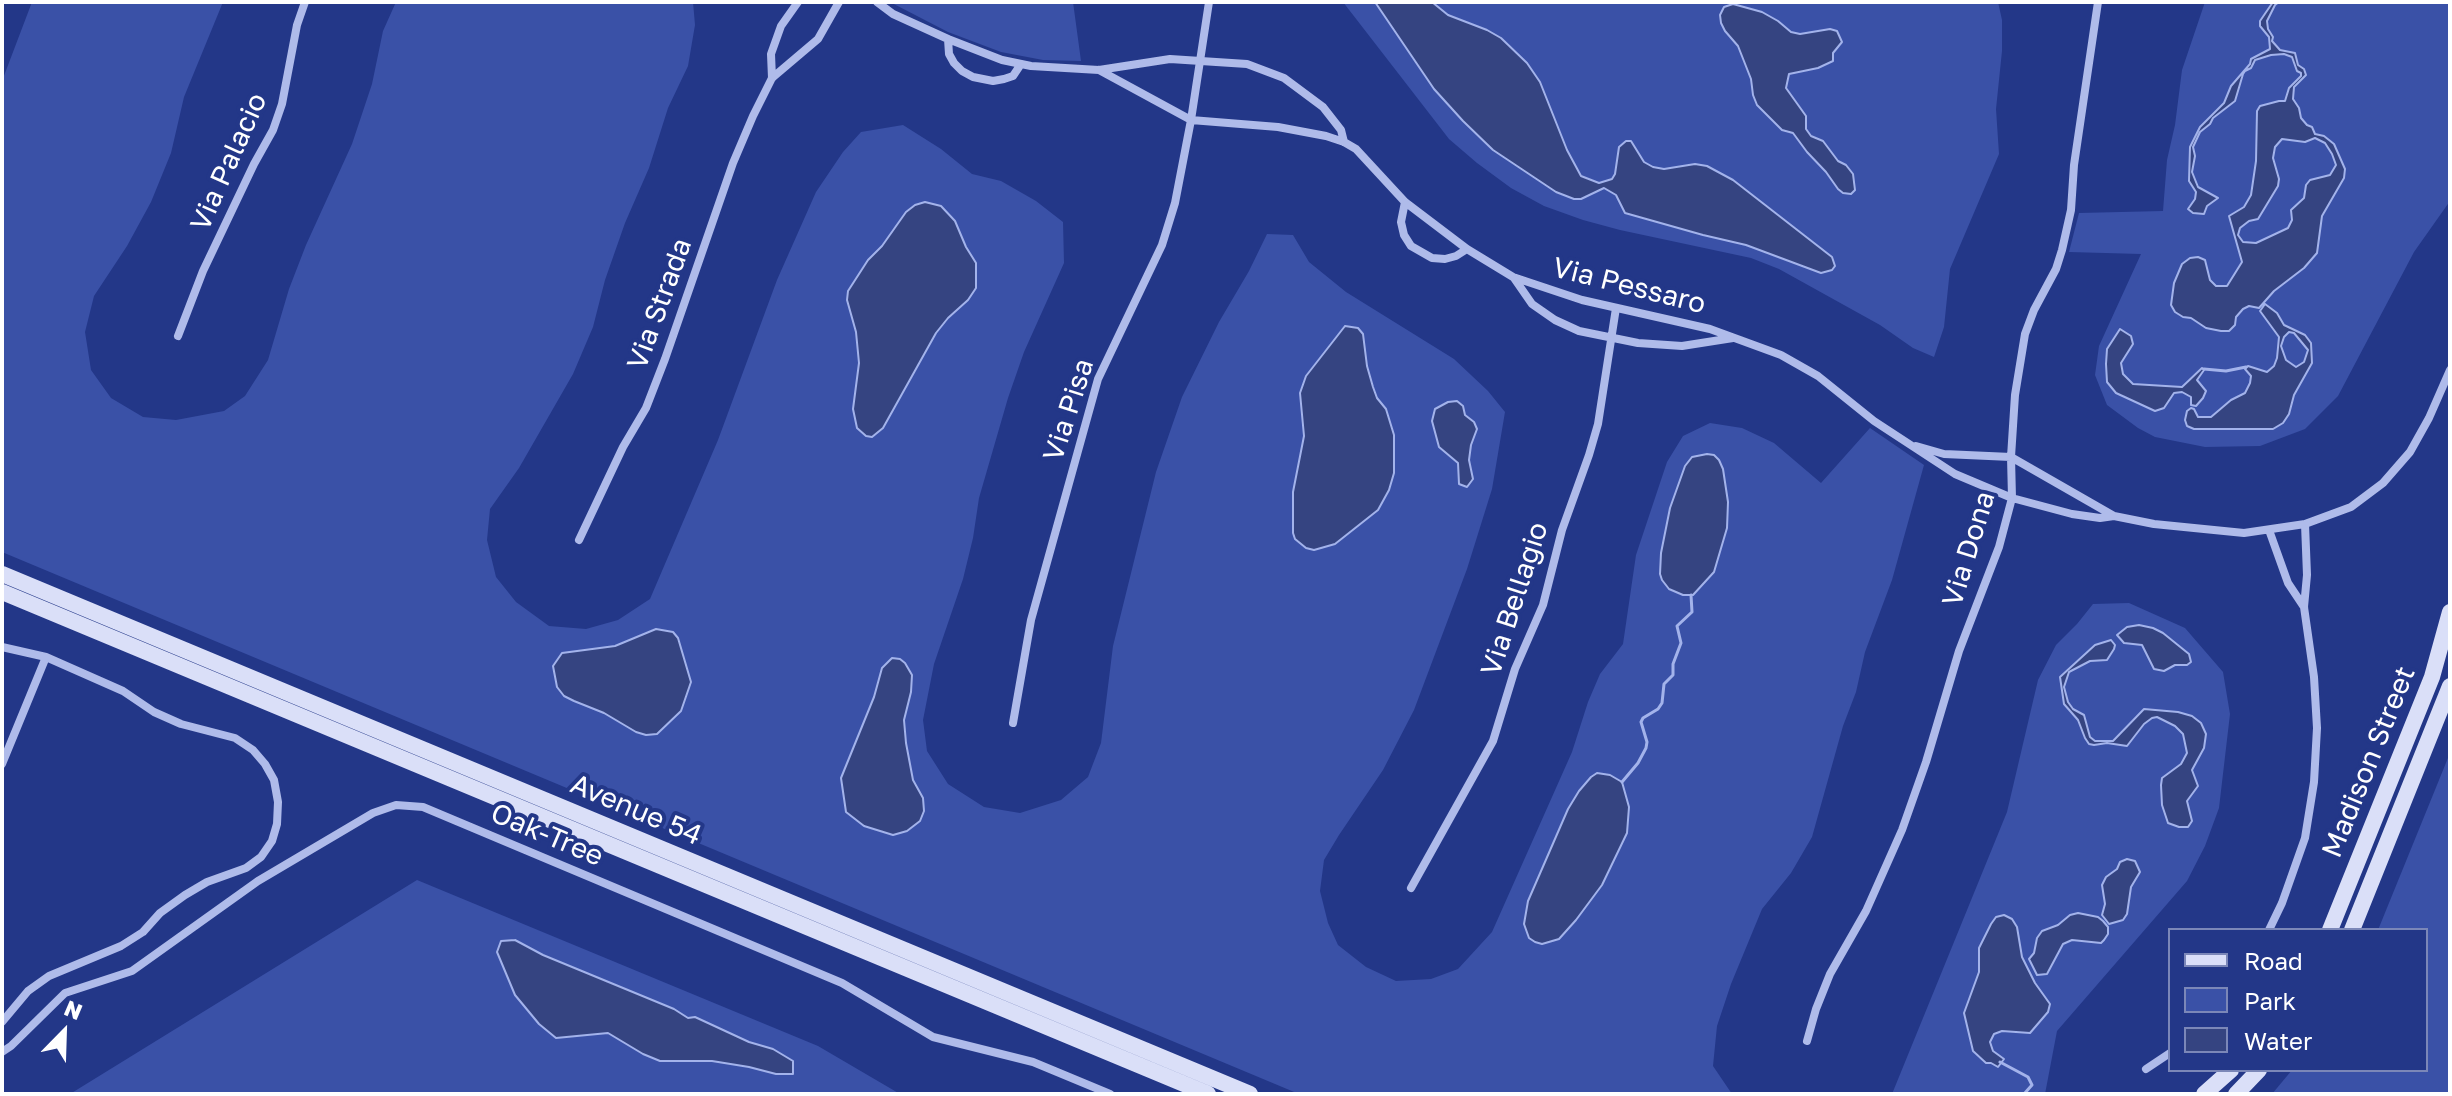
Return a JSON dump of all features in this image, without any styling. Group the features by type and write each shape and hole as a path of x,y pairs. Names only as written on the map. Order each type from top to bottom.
{"street":[{"name":"Via Palacio","path":"178,336 203,271 273,130 282,104 297,25 305,2"},
{"name":"Via Strada","path":"772,78 771,54 781,26 798,2"},
{"name":"Via Strada","path":"579,540 623,447 646,408 733,163 772,78 818,39 839,2"},
{"name":"Via Pessaro","path":"877,2 893,14 948,39 1021,64 1099,70 1170,59 1247,64 1284,78 1323,107 1341,130 1344,142"},
{"name":"Via Pisa","path":"1013,723 1031,620 1098,379 1162,245 1175,203 1209,2"},
{"name":"Via Dona","path":"1807,1041 1830,974 1866,911 1902,830 1959,651 1999,547 2012,498 2015,395 2025,334 2056,269 2071,210 2074,165 2098,2"},
{"path":"948,39 949,54 954,63 973,77 993,81 1004,79 1013,76 1021,64"},
{"name":"Via Pessaro","path":"1099,70 1191,120 1278,127 1344,142 1356,149 1405,202 1467,249 1513,277 1582,300 1710,329 1781,355 1818,376 1874,421 1955,474 2012,498 2072,514 2100,518 2114,516"},
{"path":"1405,202 1401,222 1411,246 1432,258 1445,259 1467,249"},
{"name":"Via Pessaro","path":"1513,277 1532,304 1555,320 1579,331 1638,343 1682,346 1734,338"},
{"name":"Via Bellagio","path":"1411,888 1493,741 1515,669 1543,605 1562,530 1598,424 1616,308"},
{"name":"Via Pessaro","path":"1909,444 1944,454 2011,457 2114,516 2197,529 2244,533 2269,530 2305,524 2351,507 2383,483 2416,441 2450,370"},
{"path":"2270,928 2305,838 2314,782 2317,728 2314,677 2304,607 2307,575 2305,524"},
{"path":"2269,530 2288,583 2304,607"},
{"name":"Avenue 54","path":"2,574 1250,1094"},
{"name":"Avenue 54","path":"2,592 1208,1094"},
{"name":"Madison Street","path":"2331,928 2432,677 2450,612"},
{"path":"2,647 46,657 123,691 154,712 181,724 235,738 253,750 265,764 274,780 278,802 272,841 261,857 246,868 207,882 185,895 160,913 143,932 121,946 49,976 28,991 2,1022"},
{"path":"2,764 46,657"},
{"name":"Madison Street","path":"2353,928 2450,686"},
{"name":"Oak-Tree","path":"2,1052 65,993 132,971 258,881 373,813 396,805 423,807 842,983 933,1037 1033,1062 1110,1094"},
{"path":"2146,1069 2168,1054"},
{"path":"2204,1094 2229,1072"},
{"path":"2236,1094 2257,1072"}],"green space":[{"path":"32,2 223,2 184,97 171,153 151,202 94,296 85,332 91,370 111,398 143,417 176,420 224,411 245,396 268,360 306,245 352,144 372,84 383,31 396,2 693,2 695,25 688,66 668,108 649,168 625,223 593,327 573,374 519,468 490,509 487,540 496,577 516,602 549,626 586,629 618,620 650,599 718,440 777,280 816,192 861,132 903,125 941,149 972,174 1001,181 1036,201 1063,222 1064,263 1024,352 1008,398 979,498 963,579 934,664 923,720 927,751 948,784 984,807 1020,813 1061,800 1088,777 1101,743 1113,646 1156,472 1182,397 1267,234 1293,235 1309,262 1346,292 1454,359 1505,412 1492,489 1467,569 1414,710 1383,770 1324,860 1320,891 1328,923 1338,945 1366,967 1396,981 1431,979 1458,969 1492,932 1572,752 1600,674 1623,644 1636,555 1667,462 1683,436 1710,423 1742,428 1774,443 1821,483 1870,428 1924,465 1892,580 1865,652 1812,837 1791,873 1762,909 1717,1026 1713,1066 1732,1094 1299,1094 2,552 2,81"},
{"path":"890,2 1073,2 1081,61 1043,60 1001,52 948,32"},
{"path":"1343,2 1998,2 2002,20 1996,109 1999,154 1950,269 1944,327 1934,357 1913,348 1880,325 1779,269 1751,258 1583,220 1544,206 1511,188 1449,139"},
{"path":"2205,2 2450,2 2450,201 2414,252 2338,396 2305,429 2260,446 2205,447 2155,437 2107,405 2095,375 2099,346 2141,254 2069,252 2079,213 2163,211 2167,160 2182,70"},
{"path":"2129,603 2185,628 2223,672 2230,714 2219,808 2205,846 2187,881 2057,1031 2045,1094 1892,1094 2007,812 2038,680 2056,645 2093,604"},
{"path":"2450,753 2450,1094 2272,1094 2290,1072 2428,1072 2428,928 2379,928"},
{"path":"417,880 818,1046 900,1094 70,1094"}],"water":[{"path":"1375,2 1432,2 1448,15 1501,38 1527,63 1540,82 1567,150 1581,176 1599,183 1612,179 1619,147 1626,141 1631,141 1644,162 1653,167 1707,166 1733,180 1832,257 1835,266 1821,273 1746,245 1625,213 1616,195 1604,188 1581,199 1556,192 1493,150 1463,121 1434,89"},
{"path":"2273,2 2279,2 2267,21 2272,41 2280,50 2295,53 2298,65 2306,75 2294,87 2293,99 2301,118 2315,134 2324,136 2334,144 2345,169 2344,178 2322,216 2317,253 2259,308 2249,306 2243,309 2229,331 2221,331 2206,328 2175,312 2171,305 2174,283 2182,264 2190,258 2205,260 2210,280 2216,286 2227,286 2242,262 2229,216 2244,207 2251,195 2256,161 2257,111 2260,106 2285,101 2289,88 2301,76 2292,57 2271,55 2255,60 2243,74 2235,101 2200,132 2193,147 2192,172 2198,187 2218,198 2207,206 2204,214 2188,209 2196,192 2189,181 2190,147 2200,127 2224,103 2231,86 2251,59 2270,49 2269,37 2260,26","holes":["2315,138 2325,143 2336,165 2330,175 2310,180 2306,185 2304,198 2291,210 2292,220 2288,228 2256,243 2243,242 2238,235 2240,228 2258,219 2278,186 2273,158 2275,147 2282,139 2305,142"]},
{"path":"1733,4 1762,12 1791,32 1837,31 1842,42 1833,53 1833,61 1818,68 1789,74 1786,88 1806,116 1806,129 1811,136 1823,141 1853,174 1855,190 1851,194 1838,189 1793,133 1782,130 1757,105 1738,46 1721,23 1720,15 1724,7"},
{"path":"925,202 941,206 955,221 976,263 976,288 936,333 883,428 872,437 866,436 857,428 853,409 859,363 848,291 906,212"},
{"path":"2265,304 2277,313 2284,325 2305,335 2311,343 2312,363 2294,395 2289,414 2283,423 2273,429 2194,429 2187,426 2187,411 2191,408 2198,417 2211,417 2245,393 2251,376 2245,369 2248,366 2267,372 2274,366 2279,337 2260,311","holes":["2289,332 2294,333 2308,350 2304,362 2296,367 2286,360 2281,346 2284,337"]},
{"path":"1345,326 1358,328 1363,334 1373,387 1386,409 1394,435 1394,473 1378,510 1335,544 1314,550 1306,548 1295,539 1293,533 1293,492 1304,436 1300,393 1306,376"},
{"path":"2120,329 2131,336 2133,344 2121,363 2123,374 2133,384 2182,387 2202,368 2204,370 2197,380 2206,391 2196,406 2191,405 2191,397 2182,392 2174,393 2164,408 2155,411 2116,393 2107,382 2106,364 2107,349"},
{"path":"1457,401 1477,429 1469,460 1473,479 1467,487 1459,484 1458,463 1439,447 1432,421 1435,409"},
{"path":"1714,455 1723,469 1728,502 1727,528 1714,572 1693,595 1683,595 1669,589 1662,580 1661,553 1670,508 1685,466 1692,457"},
{"path":"2139,625 2163,633 2189,654 2191,662 2164,671 2154,669 2142,645 2124,643 2117,635 2127,627"},
{"path":"656,629 673,632 678,638 691,682 681,711 657,734 636,732 604,713 564,696 557,687 553,666 562,653 615,646"},
{"path":"2111,640 2115,645 2107,660 2090,661 2069,672 2064,687 2068,702 2084,715 2090,737 2095,741 2113,741 2144,709 2178,712 2192,716 2201,723 2206,734 2204,748 2192,770 2198,786 2187,801 2192,821 2188,827 2168,823 2162,805 2162,778 2181,764 2187,753 2183,734 2175,726 2157,717 2152,718 2127,746 2094,745 2089,744 2078,720 2064,704 2060,677 2095,645"},
{"path":"892,658 905,663 912,675 904,720 906,743 913,780 923,798 924,811 920,821 907,831 893,835 864,826 846,812 841,778 874,697 882,668"},
{"path":"1597,773 1610,775 1622,782 1629,807 1627,833 1602,885 1576,920 1559,939 1542,944 1535,942 1529,938 1524,924 1528,901 1568,809 1579,791"},
{"path":"2127,859 2135,861 2140,872 2131,887 2127,914 2123,920 2109,924 2102,915 2105,904 2102,885 2120,862"},
{"path":"2078,913 2098,917 2108,927 2108,934 2101,943 2072,940 2063,944 2047,974 2037,975 2029,959 2034,953 2037,938 2042,931"},
{"path":"2004,915 2012,919 2017,927 2022,957 2050,1004 2048,1012 2030,1033 2002,1031 1994,1034 1990,1042 1993,1051 2004,1059 1998,1067 1986,1063 1973,1051 1964,1013 1979,972 1979,948 1996,917"},
{"path":"515,940 543,955 674,1009 688,1018 695,1017 749,1042 773,1049 793,1061 793,1074 776,1074 712,1061 660,1061 608,1033 556,1038 539,1024 515,995 497,952 501,941"}],"waterway":[{"path":"2204,369 2226,371 2246,367"},
{"path":"1622,782 1646,748 1641,722 1658,709 1662,703 1664,684 1673,675 1673,664 1681,643 1677,626 1692,612 1691,595"},
{"path":"2000,1062 2028,1077 2032,1085 2024,1094"}]}
